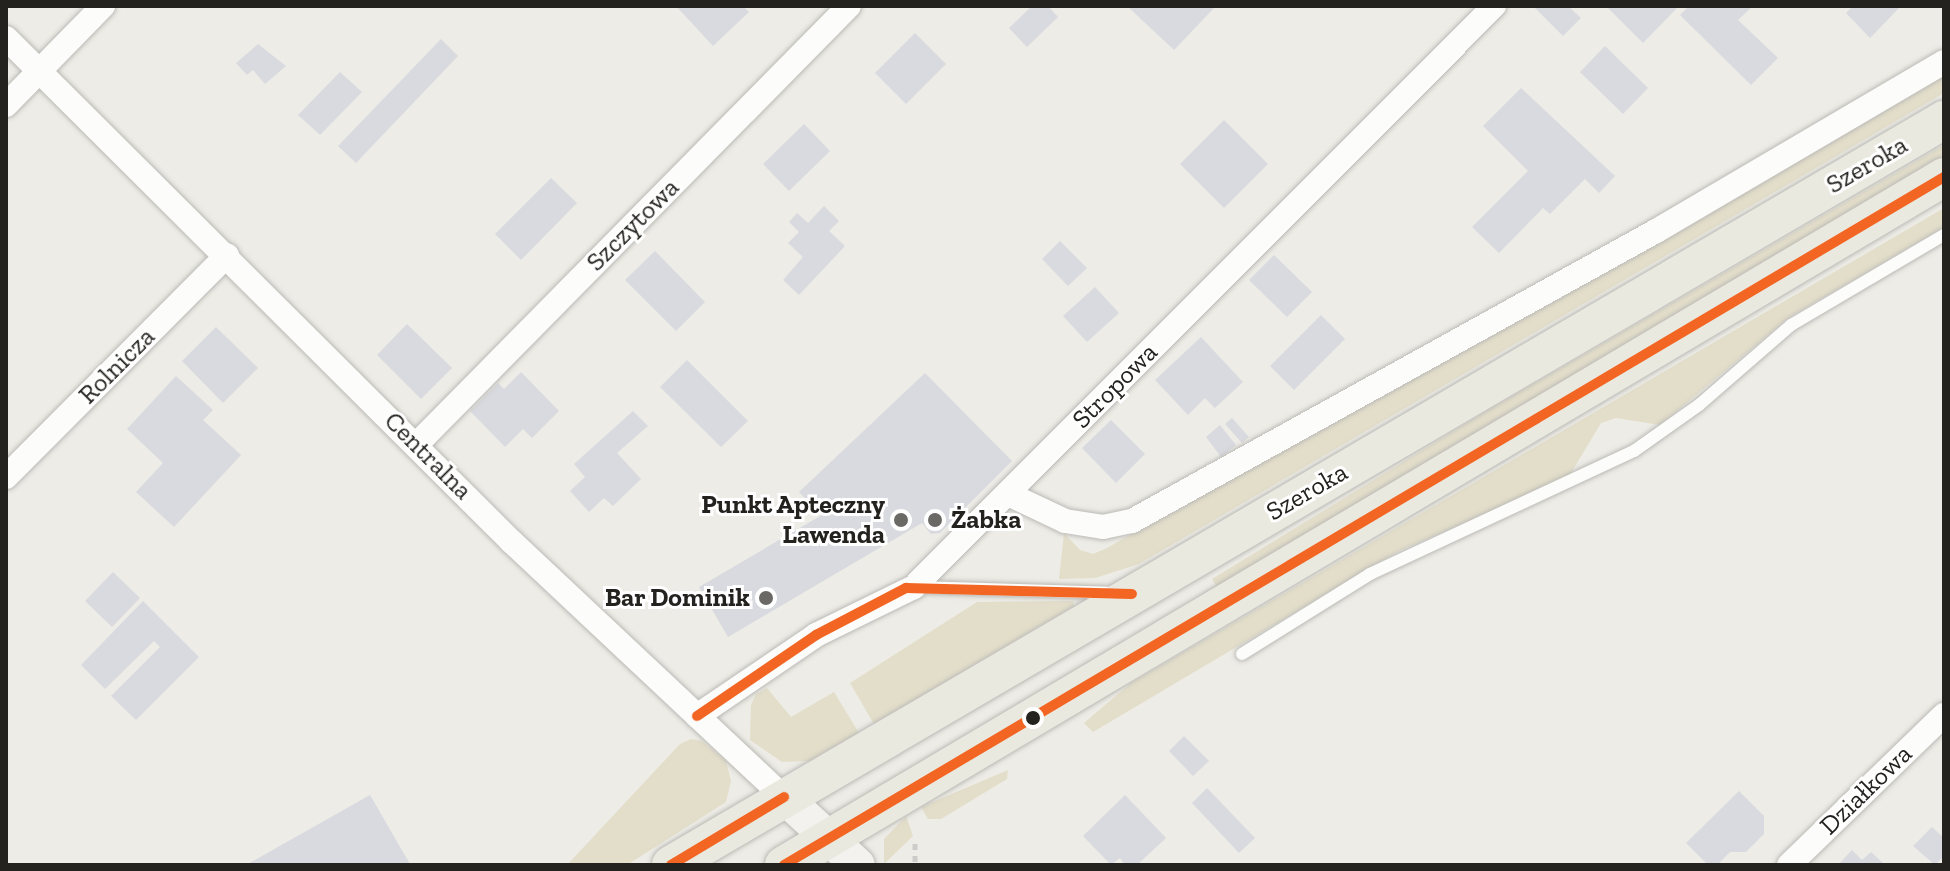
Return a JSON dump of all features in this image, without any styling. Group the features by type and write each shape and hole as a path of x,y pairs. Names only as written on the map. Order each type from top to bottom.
{"main road":[{"name":"Szeroka","path":"671,865 1944,120"},
{"name":"Szeroka","path":"784,865 1944,177"}],"street":[{"path":"6,105 103,6"},
{"name":"Szczytowa","path":"417,444 849,6"},
{"name":"Stropowa","path":"697,716 816,635 914,587 1494,6"},
{"name":"Centralna","path":"6,38 697,716 858,865"},
{"path":"1008,494 1065,521 1103,527 1132,521 1656,231 1944,62"},
{"name":"Rolnicza","path":"6,477 227,255"},
{"name":"Działkowa","path":"1789,865 1944,715"}],"lane":[{"path":"1242,654 1382,568 1634,451 1699,405 1791,325 1944,235"},
{"path":"914,587 1132,594"}],"path":[{"path":"915,843 915,865"}],"shaded area":[{"path":"1944,69 1944,93 1139,564 1095,578 1059,579 1064,533 1080,550 1093,554 1107,548"},
{"path":"1944,145 1944,160 1216,586 1212,579 1475,418"},
{"path":"1944,208 1944,227 1788,318 1660,425 1616,418 1601,423 1568,478 1399,551 1093,732 1084,723 1131,683"},
{"path":"1073,601 1074,606 874,724 850,683 977,602"},
{"path":"767,688 791,717 834,692 859,733 809,761 782,762 750,740 751,705 756,694"},
{"path":"691,739 702,741 726,761 731,781 726,802 627,865 567,865 680,744"},
{"path":"1008,770 1007,779 941,819 928,819 921,807"},
{"path":"906,816 913,836 884,864 884,839"}],"building":[{"path":"676,6 743,6 749,12 713,46"},
{"path":"1032,6 1048,6 1058,17 1027,47 1009,28"},
{"path":"1127,6 1216,6 1174,50"},
{"path":"1533,6 1568,6 1581,18 1563,36"},
{"path":"1606,6 1679,6 1643,43"},
{"path":"1689,6 1753,6 1738,20 1778,58 1751,85 1680,15"},
{"path":"1853,6 1901,6 1870,38 1846,13"},
{"path":"915,33 946,64 906,104 875,73"},
{"path":"441,39 458,56 356,163 338,146"},
{"path":"258,44 286,66 265,84 253,70 247,75 236,63"},
{"path":"1605,46 1648,88 1623,114 1580,72"},
{"path":"340,72 362,92 320,135 298,115"},
{"path":"1521,88 1615,176 1599,193 1585,179 1550,214 1543,208 1499,253 1472,227 1528,171 1483,126"},
{"path":"1224,120 1268,164 1224,208 1180,164"},
{"path":"804,124 830,151 789,191 763,164"},
{"path":"551,178 577,203 521,260 495,234"},
{"path":"824,206 839,221 829,231 845,246 799,295 783,280 803,257 788,243 799,232 789,222 797,213 808,223"},
{"path":"1060,241 1087,268 1068,286 1042,259"},
{"path":"655,251 705,302 676,331 625,280"},
{"path":"1274,255 1312,292 1287,317 1249,280"},
{"path":"1095,287 1119,313 1087,342 1063,316"},
{"path":"1321,315 1345,339 1294,390 1270,366"},
{"path":"407,324 452,368 421,399 377,355"},
{"path":"216,327 258,368 223,403 182,361"},
{"path":"1201,337 1243,382 1215,408 1205,398 1188,415 1155,380"},
{"path":"687,360 748,421 721,447 660,387"},
{"path":"521,372 559,411 532,438 523,429 505,447 470,411 498,383 504,389"},
{"path":"925,373 1012,461 940,533 931,534 922,523 728,637 699,587 822,515 799,492"},
{"path":"176,376 213,410 203,420 241,455 174,527 136,492 163,463 127,429"},
{"path":"633,411 648,426 617,453 641,479 613,506 604,498 589,512 570,491 585,477 574,464"},
{"path":"1232,418 1249,437 1242,443 1225,424"},
{"path":"1111,420 1145,454 1116,483 1082,448"},
{"path":"1220,425 1236,445 1221,457 1206,437"},
{"path":"113,572 140,598 112,627 85,601"},
{"path":"143,601 199,657 136,720 111,696 160,647 154,641 105,689 81,665"},
{"path":"1184,736 1209,761 1193,776 1169,751"},
{"path":"1207,788 1255,838 1239,853 1192,803"},
{"path":"1739,791 1764,816 1764,834 1746,852 1730,852 1717,865 1708,865 1686,843"},
{"path":"370,795 410,864 246,865"},
{"path":"1125,795 1166,838 1137,865 1125,865 1120,858 1111,865 1083,836"},
{"path":"1932,827 1944,838 1944,856 1935,865 1913,846"},
{"path":"1852,850 1862,860 1871,852 1883,863 1838,865"}],"transit line":[{"path":"784,865 1944,177"},
{"path":"697,716 816,635 906,588 1132,594"},
{"path":"671,865 784,797"}],"place":[{"name":"Punkt Apteczny Lawenda","path":"901,520"},
{"name":"Żabka","path":"935,520"},
{"name":"Bar Dominik","path":"766,598"}]}
